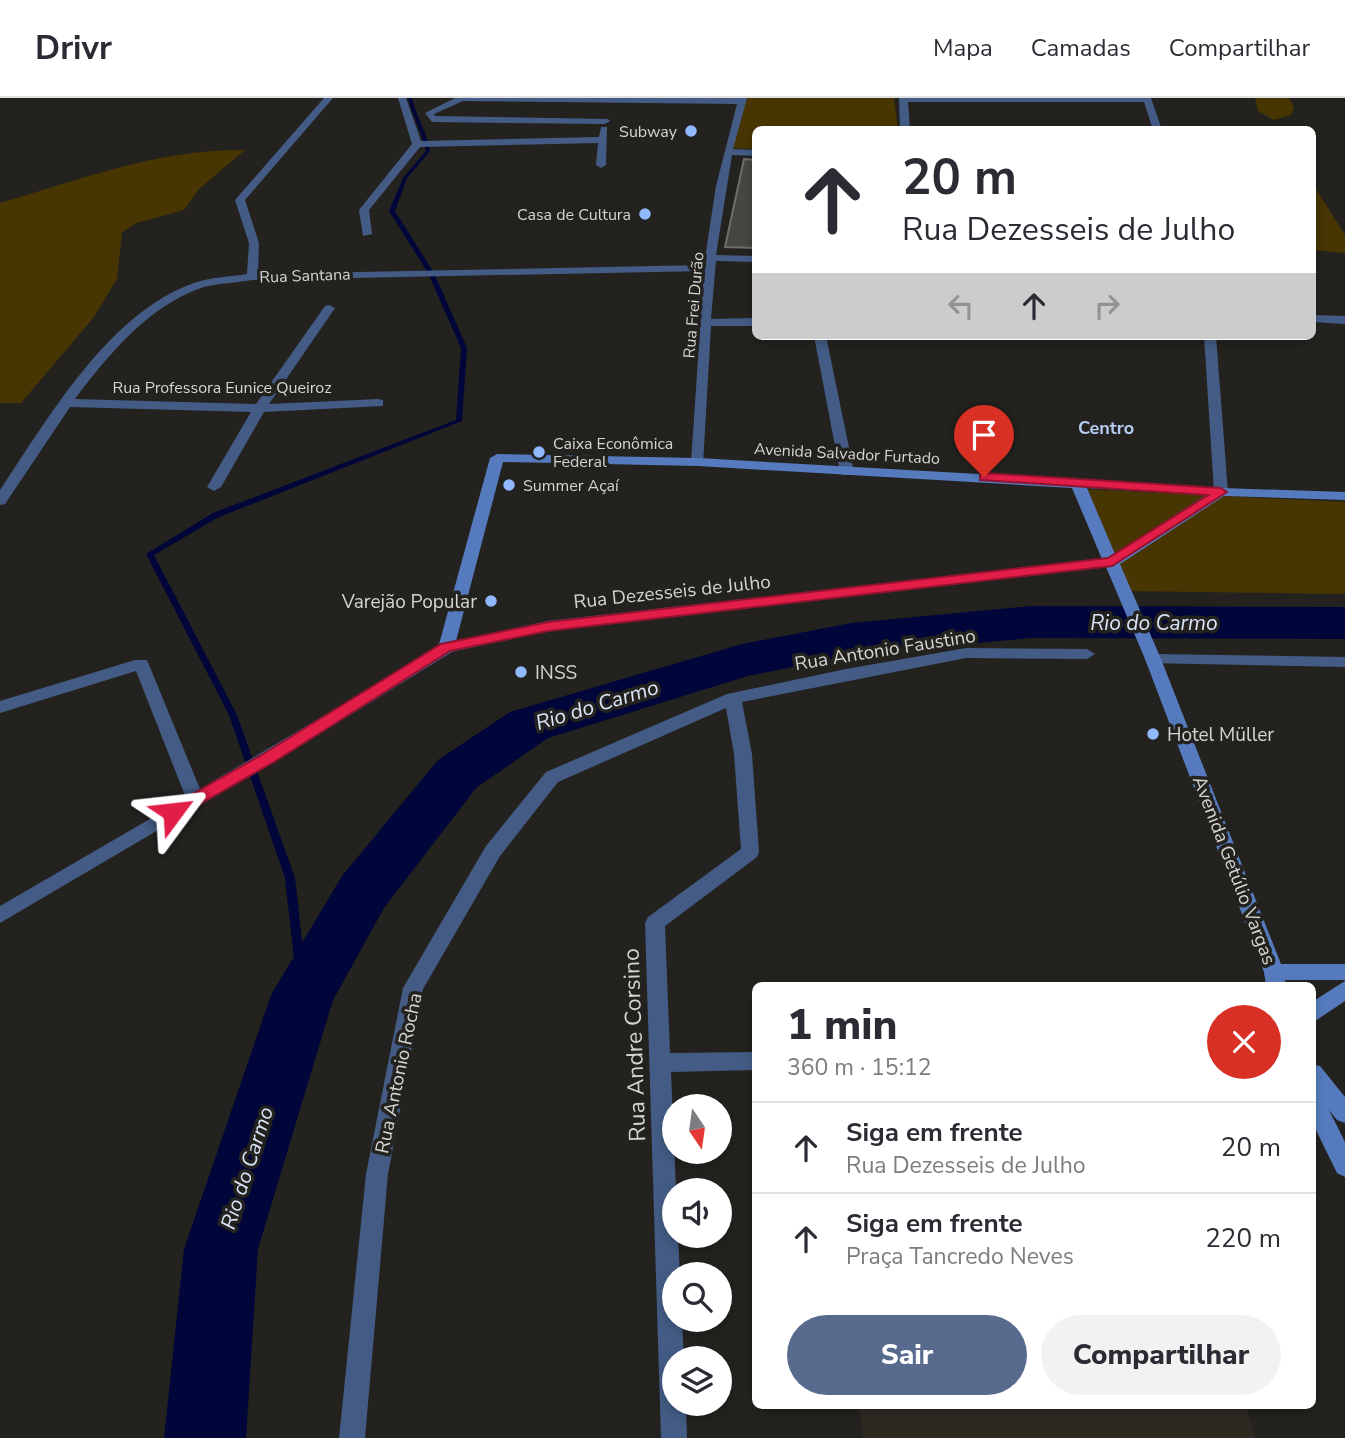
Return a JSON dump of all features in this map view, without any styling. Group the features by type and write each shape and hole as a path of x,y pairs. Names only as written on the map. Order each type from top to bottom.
{"street":[{"path":"252,277 254,243 240,200 329,98"},
{"path":"402,98 417,144"},
{"path":"905,126 903,98 1147,99 1157,126"},
{"path":"605,121 432,119 429,113 459,99 742,99"},
{"name":"Rua Frei Durão","path":"698,462 715,217 742,99"},
{"path":"601,165 609,101"},
{"path":"417,144 603,140"},
{"path":"367,234 364,210 417,144"},
{"path":"729,152 752,153"},
{"name":"Rua Santana","path":"0,501 66,403 124,334 168,299 198,285 252,277 458,272 752,259"},
{"path":"214,487 260,408 329,308"},
{"path":"1316,318 1345,320"},
{"path":"706,323 752,322"},
{"path":"821,340 847,472"},
{"path":"1112,562 1221,492 1210,340"},
{"name":"Rua Professora Eunice Queiroz","path":"66,403 260,408 378,403"},
{"name":"Avenida Salvador Furtado","path":"446,648 497,458 698,462 1221,492 1345,496"},
{"name":"Avenida Getúlio Vargas","path":"1077,482 1150,652 1275,979"},
{"name":"Rua Dezesseis de Julho","path":"0,915 268,758 446,648 548,626 1112,562"},
{"path":"1150,652 1345,662"},
{"name":"Rua Antonio Faustino","path":"733,698 846,674 966,653 1087,654"},
{"path":"0,707 141,664 195,799"},
{"name":"Rua Andre Corsino","path":"674,1438 655,923 750,852 743,754 733,698"},
{"name":"Rua Antonio Rocha","path":"352,1438 377,1174 413,988 493,851 552,778 733,698"},
{"path":"1275,979 1345,972"},
{"path":"1316,1011 1345,990"},
{"path":"662,1063 752,1060"},
{"path":"1316,1078 1345,1113"},
{"path":"1316,1106 1345,1166"}],"shaded area":[{"path":"747,98 894,98 898,126 752,126 752,149 729,148"},
{"path":"1255,98 1289,98 1294,107 1291,115 1274,120 1258,111"},
{"path":"245,150 199,189 184,210 136,223 122,233 117,279 94,317 21,403 0,403 0,203 151,160 182,154"},
{"path":"1316,189 1345,235 1345,253 1316,250"},
{"path":"1083,489 1345,502 1345,594 1123,591"},
{"path":"859,1409 1246,1409 1256,1438 863,1438"}],"building":[{"path":"744,159 752,160 752,248 725,247"}],"waterway":[{"path":"303,995 290,878 233,715 150,554 216,515 459,421 464,348 431,273 392,211 405,178 428,151 410,98"},
{"name":"Rio do Carmo","path":"205,1438 221,1249 303,995 363,892 457,774 529,725 742,661 851,639 1032,622 1345,623"}],"place":[{"name":"Subway","path":"691,131"},
{"name":"Casa de Cultura","path":"645,214"},
{"name":"Caixa Econômica Federal","path":"539,452"},
{"name":"Summer Açaí","path":"509,485"},
{"name":"Varejão Popular","path":"491,601"},
{"name":"INSS","path":"521,672"},
{"name":"Hotel Müller","path":"1153,734"}],"district":[{"name":"Centro","path":"1106,428"}],"route":[{"path":"173,812 268,758 446,648 548,626 1112,562 1221,492 984,477"}]}
